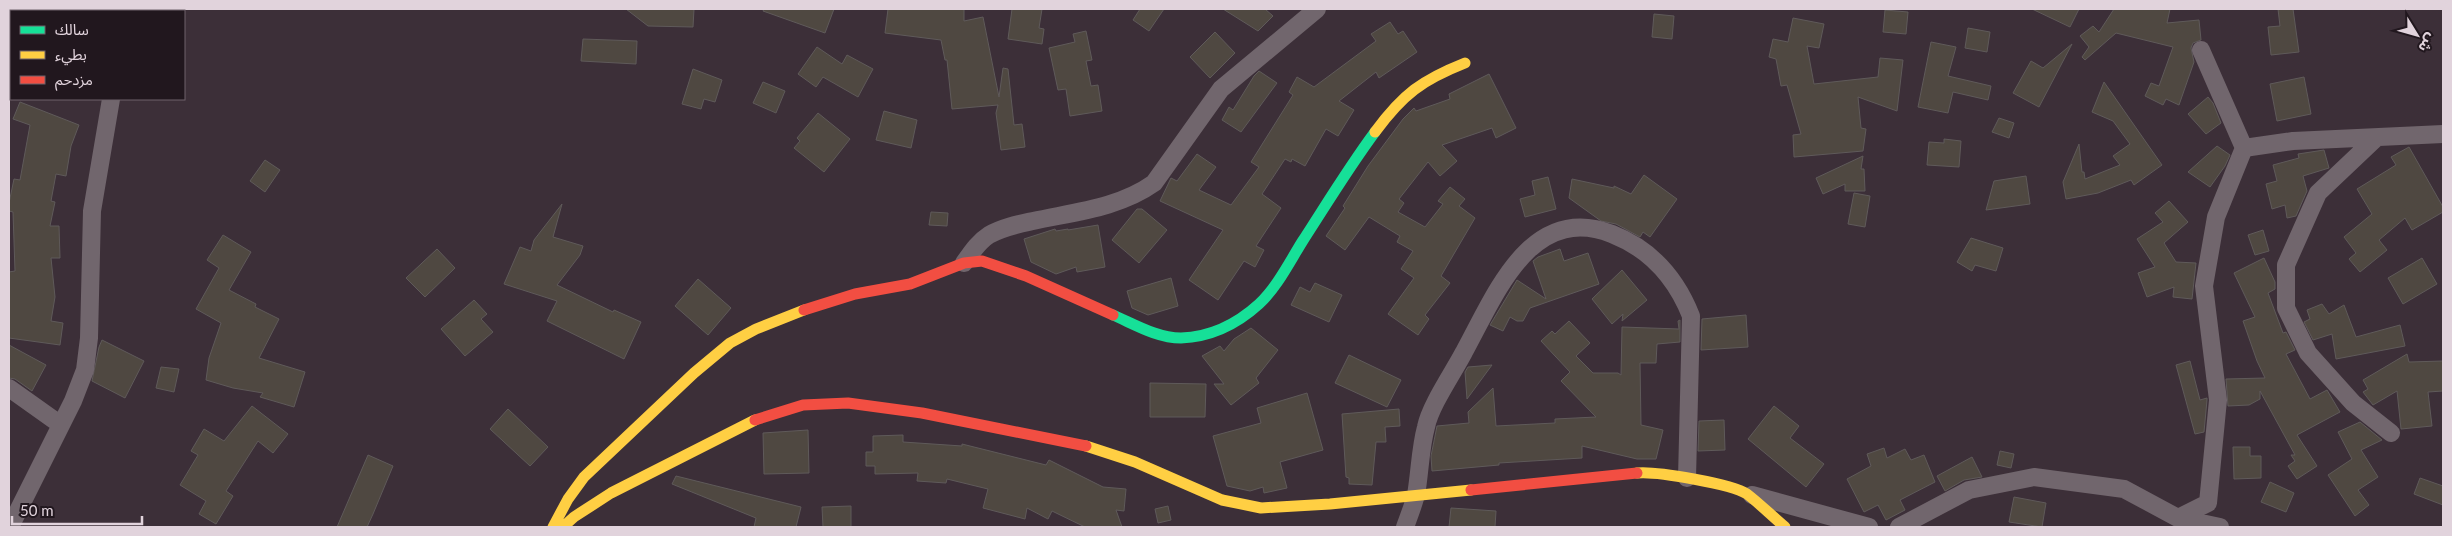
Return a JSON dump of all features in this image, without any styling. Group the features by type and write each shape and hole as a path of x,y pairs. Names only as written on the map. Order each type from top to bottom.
{"main road":[{"path":"553,527 584,477 604,456 694,373 730,343 756,328 855,294 910,284 964,264 982,261 1026,276 1153,333 1179,338 1208,335 1236,322 1259,304 1276,284 1356,158 1392,109 1411,90 1434,75 1465,63"},
{"path":"564,527 574,517 612,493 755,420 803,405 848,403 922,414 1086,446 1135,462 1222,500 1261,508 1649,472 1687,478 1745,493 1785,527"}],"street":[{"path":"964,264 976,246 990,235 1010,226 1118,203 1140,193 1154,183 1221,89 1317,9"},
{"path":"2178,518 2208,503 2218,400 2204,286 2216,217 2244,148 2201,50"},
{"path":"10,527 73,401 85,370 89,338 92,211 111,100"},
{"path":"2244,148 2293,141 2375,139 2443,134"},
{"path":"2375,139 2318,193 2286,264 2286,308 2308,353 2353,403 2391,433"},
{"path":"1405,527 1416,495 1426,425 1504,278 1528,249 1550,233 1569,227 1599,229 1630,241 1660,265 1682,294 1691,316 1687,478"},
{"path":"9,388 60,425"},
{"path":"1899,527 1969,490 2034,477 2124,489 2178,518 2220,527"},
{"path":"1745,493 1869,527"}],"building":[{"path":"626,9 694,9 693,27 648,26"},
{"path":"764,9 834,9 825,33 763,11"},
{"path":"888,9 964,9 964,21 983,17 999,97 1003,68 1008,69 1014,125 1022,124 1025,147 1001,150 996,113 998,105 952,109 947,60 945,60 941,40 885,33"},
{"path":"1012,9 1042,9 1039,28 1044,29 1042,44 1008,39"},
{"path":"1140,9 1164,9 1149,31 1133,20"},
{"path":"1223,9 1265,9 1273,16 1258,31"},
{"path":"2032,9 2079,9 2070,27"},
{"path":"2114,9 2170,9 2167,23 2199,20 2201,40 2193,43 2191,48 2194,62 2179,105 2166,99 2163,105 2145,96 2151,83 2159,86 2173,47 2116,33 2085,60 2082,57 2089,47 2080,36 2093,26 2099,32"},
{"path":"2278,9 2293,9 2299,52 2271,55 2268,27 2280,26"},
{"path":"1885,10 1908,12 1906,34 1883,32"},
{"path":"1654,14 1674,16 1672,39 1652,37"},
{"path":"1793,18 1824,24 1819,48 1807,46 1814,84 1878,77 1880,58 1903,60 1897,111 1858,97 1861,128 1866,129 1863,151 1794,157 1793,135 1801,134 1787,85 1781,86 1776,59 1769,57 1773,39 1788,42"},
{"path":"1390,22 1398,34 1403,31 1417,52 1379,78 1376,72 1339,101 1354,110 1338,136 1326,129 1305,166 1292,159 1291,162 1285,159 1262,194 1281,208 1256,246 1264,250 1255,267 1244,261 1218,300 1189,280 1223,230 1160,201 1171,178 1177,181 1197,154 1216,167 1199,190 1231,205 1259,167 1251,162 1293,95 1289,92 1297,77 1314,87 1376,41 1371,34"},
{"path":"1968,28 1990,32 1987,52 1965,48"},
{"path":"1086,31 1092,60 1086,61 1091,86 1098,85 1102,111 1070,116 1066,89 1058,90 1049,48 1075,42 1073,34"},
{"path":"1215,32 1235,53 1210,78 1190,57"},
{"path":"583,39 637,41 636,64 581,61"},
{"path":"1931,42 1956,47 1948,76 1991,86 1988,100 1953,92 1948,113 1918,107"},
{"path":"2072,44 2039,107 2013,93 2031,61 2043,68"},
{"path":"817,47 842,64 847,55 873,69 858,97 823,77 816,87 798,74"},
{"path":"693,69 722,80 715,102 704,99 701,109 682,104"},
{"path":"1259,71 1277,83 1241,132 1222,120 1229,107 1233,110"},
{"path":"1489,74 1516,128 1496,138 1492,128 1442,145 1457,161 1440,176 1428,162 1399,199 1404,203 1398,212 1425,227 1443,204 1438,201 1450,187 1465,199 1459,206 1475,218 1441,276 1450,283 1425,315 1429,319 1418,335 1388,314 1414,278 1401,269 1413,251 1397,242 1400,236 1369,217 1345,250 1326,236 1345,208 1343,206 1368,166 1403,119 1414,108 1416,111 1450,99 1449,94"},
{"path":"2304,77 2311,114 2277,121 2270,84"},
{"path":"763,82 785,91 776,113 753,103"},
{"path":"2104,82 2162,165 2134,185 2131,180 2098,193 2066,199 2063,182 2079,144 2082,172 2084,172 2085,179 2120,165 2113,156 2130,144 2113,121 2092,112"},
{"path":"2208,97 2213,103 2221,123 2206,134 2188,114"},
{"path":"20,102 79,125 71,146 66,176 56,174 51,201 55,202 50,226 59,226 60,258 51,258 55,297 51,321 63,323 60,345 9,338 9,272 15,271 13,212 9,211 9,203 14,179 20,180 30,125 13,119"},
{"path":"884,111 917,120 911,148 876,140"},
{"path":"818,113 850,139 824,172 794,148 800,141 797,138"},
{"path":"1999,118 2014,123 2009,138 1992,132"},
{"path":"1944,139 1961,141 1959,167 1927,165 1929,142 1944,143"},
{"path":"2217,146 2230,155 2225,166 2210,187 2188,172"},
{"path":"2409,147 2443,207 2443,212 2412,230 2405,218 2379,240 2387,250 2360,272 2349,259 2356,253 2344,237 2372,214 2357,189 2396,165 2391,157"},
{"path":"2324,150 2329,168 2303,176 2307,191 2296,216 2287,218 2285,205 2272,209 2266,184 2277,181 2273,165 2299,158 2298,154"},
{"path":"1863,156 1861,169 1864,169 1865,191 1845,191 1845,184 1823,194 1816,178"},
{"path":"265,160 280,170 265,192 250,181"},
{"path":"1644,175 1677,199 1650,237 1643,232 1640,237 1616,224 1601,221 1569,198 1572,179 1614,188 1614,186 1631,194"},
{"path":"2026,176 2030,204 1986,210 1994,181"},
{"path":"1548,177 1556,209 1525,217 1520,199 1535,195 1532,181"},
{"path":"1854,193 1870,196 1865,227 1848,224"},
{"path":"2169,201 2188,222 2164,243 2176,262 2196,263 2192,299 2173,297 2174,287 2147,297 2138,273 2155,267 2137,239 2163,222 2155,213"},
{"path":"562,204 553,237 583,246 580,255 557,285 613,312 614,310 641,322 624,359 547,321 557,301 504,284 520,247 531,251 534,240"},
{"path":"1137,209 1142,209 1167,230 1139,263 1112,240"},
{"path":"931,212 948,213 947,226 929,225"},
{"path":"1098,225 1105,267 1077,272 1076,267 1056,274 1031,262 1024,239 1055,229 1056,231 1068,230"},
{"path":"2263,230 2269,251 2255,255 2248,235"},
{"path":"223,235 251,252 229,290 256,304 255,307 279,319 259,358 305,372 294,407 260,397 263,393 233,388 206,380 209,358 221,323 196,309 219,268 207,260"},
{"path":"1971,238 2003,248 1996,271 1975,265 1972,271 1957,262"},
{"path":"437,249 455,268 425,297 406,278"},
{"path":"1560,249 1564,261 1588,253 1599,284 1530,308 1523,321 1517,321 1510,317 1503,331 1490,325 1517,280 1546,299 1533,261 1538,257"},
{"path":"2264,258 2275,282 2275,289 2268,293 2283,333 2286,332 2295,350 2286,354 2310,399 2327,390 2340,412 2297,435 2317,466 2297,479 2288,466 2295,461 2291,455 2295,455 2260,391 2260,399 2249,405 2228,406 2226,379 2265,378 2243,321 2255,317 2234,273"},
{"path":"2422,258 2437,284 2403,304 2388,278"},
{"path":"1622,270 1647,300 1622,321 1623,314 1612,324 1592,299"},
{"path":"1171,278 1178,306 1148,315 1132,308 1127,291"},
{"path":"698,279 731,308 708,335 675,306"},
{"path":"1315,283 1342,295 1329,322 1291,305 1300,287 1310,292"},
{"path":"474,300 487,314 481,319 493,332 465,356 441,329"},
{"path":"2322,304 2329,314 2344,305 2356,337 2400,325 2405,346 2336,359 2332,334 2313,340 2304,322 2310,319 2307,310"},
{"path":"1746,315 1748,347 1701,350 1702,319"},
{"path":"1680,320 1680,342 1657,344 1656,363 1640,363 1641,425 1663,430 1656,459 1637,459 1582,446 1582,458 1499,463 1499,465 1432,471 1431,456 1437,426 1469,423 1468,412 1493,388 1496,426 1555,423 1555,419 1596,417 1561,381 1570,372 1541,341 1552,331 1555,334 1569,321 1590,343 1576,356 1593,373 1618,373 1621,375 1622,327 1679,329 1678,321"},
{"path":"1251,328 1278,350 1256,378 1259,383 1231,405 1214,384 1224,384 1202,356 1220,346 1224,351 1234,339"},
{"path":"102,340 144,361 125,398 92,381"},
{"path":"9,345 46,365 32,391 15,379 9,378"},
{"path":"2407,354 2409,362 2443,361 2443,391 2428,392 2432,426 2401,429 2397,391 2373,405 2363,392 2368,389 2363,380"},
{"path":"1349,355 1401,380 1387,407 1335,383"},
{"path":"2190,361 2200,400 2207,398 2204,432 2195,434 2176,365"},
{"path":"1492,365 1467,399 1465,372 1468,367"},
{"path":"161,367 179,369 174,392 156,388"},
{"path":"1150,383 1206,384 1205,417 1150,417"},
{"path":"1307,393 1323,450 1280,462 1287,488 1264,493 1263,487 1250,491 1227,486 1213,436 1261,423 1257,408"},
{"path":"252,406 288,434 273,453 258,441 226,491 233,496 216,524 199,514 206,501 180,485 198,455 191,451 204,429 224,441"},
{"path":"1774,406 1799,426 1790,438 1824,464 1806,487 1748,439"},
{"path":"508,409 548,447 530,466 490,429"},
{"path":"1399,409 1400,426 1385,427 1386,442 1376,442 1372,485 1349,484 1349,478 1346,477 1342,414"},
{"path":"1724,420 1725,450 1698,451 1699,421"},
{"path":"2360,422 2382,440 2361,450 2378,477 2358,490 2369,505 2355,516 2328,475 2352,459 2338,432"},
{"path":"808,430 809,473 764,474 763,433"},
{"path":"903,435 903,442 962,446 962,444 1046,465 1049,460 1103,487 1126,489 1124,511 1116,510 1122,527 1085,527 1052,511 1048,519 1027,508 1025,519 983,508 988,489 947,479 946,483 917,481 918,473 875,474 875,466 866,466 866,452 873,452 873,436"},
{"path":"2233,447 2250,447 2250,456 2261,456 2261,478 2234,479"},
{"path":"1884,448 1887,458 1905,449 1911,460 1924,455 1935,482 1900,500 1905,510 1886,520 1878,505 1864,512 1847,479 1871,466 1867,454"},
{"path":"2000,451 2014,454 2011,468 1997,465"},
{"path":"368,455 393,466 373,514 367,527 337,527"},
{"path":"1972,457 1982,477 1964,480 1945,491 1937,476"},
{"path":"676,476 801,507 796,527 754,527 756,518 672,484"},
{"path":"2420,478 2443,486 2443,505 2414,494"},
{"path":"2270,482 2294,493 2286,512 2261,502"},
{"path":"2014,497 2046,503 2042,527 2009,522"},
{"path":"851,506 851,527 823,527 822,507"},
{"path":"1168,506 1171,520 1158,523 1155,509"},
{"path":"1451,508 1496,511 1495,527 1449,527"}],"traffic: fast":[{"path":"1113,315 1154,333 1181,338 1213,332 1242,318 1259,304 1277,282 1375,132"}],"traffic: slow":[{"path":"1375,132 1404,98 1414,90 1425,82 1465,63"},
{"path":"553,527 568,499 584,477 694,373 730,343 756,329 804,310"},
{"path":"563,527 574,517 611,493 755,420"},
{"path":"1086,446 1135,462 1222,500 1261,508 1330,504 1471,490"},
{"path":"1637,473 1694,479 1739,490 1752,498 1785,527"}],"traffic: jam":[{"path":"804,310 855,294 910,284 964,263 982,261 1026,276 1113,315"},
{"path":"755,420 803,405 848,403 922,413 1086,446"},
{"path":"1471,490 1637,473"}]}
